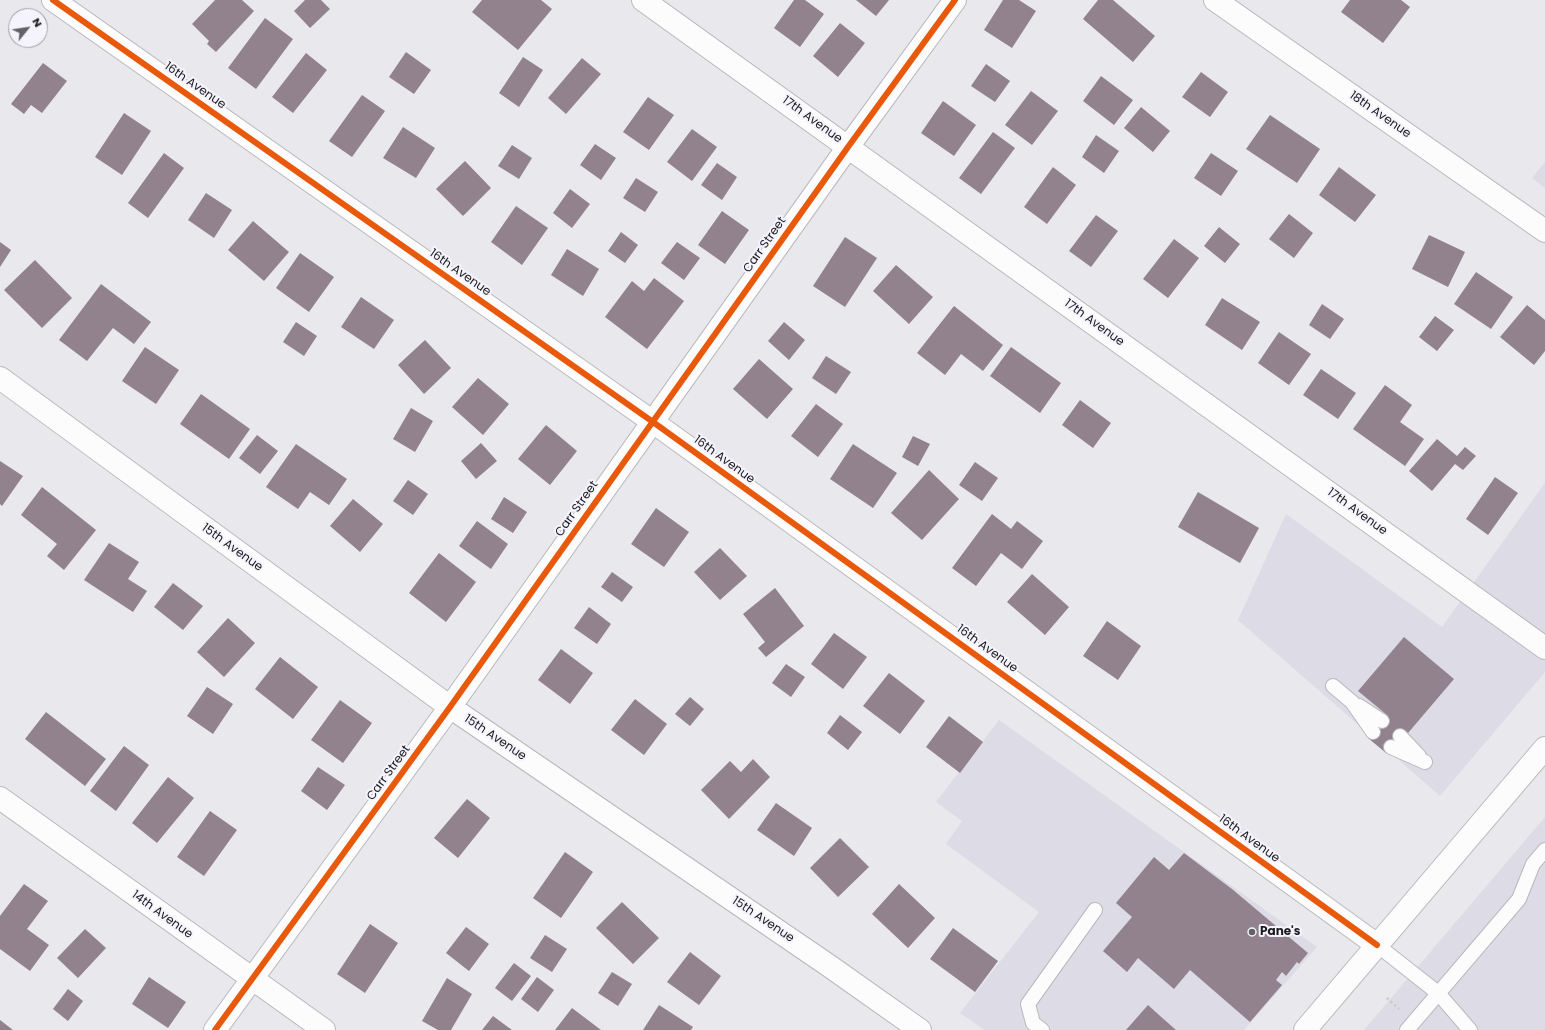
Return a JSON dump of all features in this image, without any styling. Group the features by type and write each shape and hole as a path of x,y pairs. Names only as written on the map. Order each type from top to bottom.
{"street":[{"name":"16th Avenue","path":"53,0 653,422 1377,945"},
{"name":"17th Avenue","path":"643,0 1545,648"},
{"name":"Carr Street","path":"215,1030 450,707 848,146 955,0"},
{"name":"18th Avenue","path":"1215,0 1545,231"},
{"name":"15th Avenue","path":"0,378 450,707 821,960 920,1030"},
{"path":"1306,1030 1545,748"},
{"name":"14th Avenue","path":"0,798 324,1030"}],"lane":[{"path":"1333,686 1378,726"},
{"path":"1396,741 1425,762"},
{"path":"1407,1030 1519,899 1533,864 1545,850"},
{"path":"1042,1030 1033,1023 1028,1004 1095,910"},
{"path":"1377,945 1438,993 1470,1030"}],"path":[{"path":"1387,998 1404,1013"}],"shaded area":[{"path":"1545,162 1545,188 1532,178"},
{"path":"1545,483 1545,672 1440,796 1238,620 1286,514 1442,627"},
{"path":"999,720 1317,947 1244,1030 985,1030 960,1013 1039,912 946,844 962,821 936,802"},
{"path":"1545,817 1545,1030 1364,1030"}],"building":[{"path":"215,0 242,0 254,11 216,52 207,44 209,41 192,24"},
{"path":"305,0 321,0 330,9 310,28 294,11"},
{"path":"482,0 541,0 552,9 518,50 472,12"},
{"path":"794,0 805,0 824,14 800,47 774,28"},
{"path":"856,0 889,0 876,16"},
{"path":"1003,0 1019,0 1036,11 1012,48 984,30"},
{"path":"1098,0 1113,0 1155,36 1133,62 1083,19"},
{"path":"1350,0 1401,0 1410,7 1383,43 1341,12"},
{"path":"265,18 293,39 256,89 228,68"},
{"path":"840,23 865,43 838,77 813,56"},
{"path":"406,52 431,70 414,94 389,77"},
{"path":"306,53 327,70 293,113 272,97"},
{"path":"523,57 543,70 519,107 499,93"},
{"path":"582,58 601,74 566,114 548,98"},
{"path":"43,63 67,81 42,113 31,105 24,114 11,104"},
{"path":"986,64 1010,81 995,102 971,86"},
{"path":"1201,72 1228,92 1210,117 1182,97"},
{"path":"1101,76 1133,100 1114,125 1083,101"},
{"path":"1031,91 1058,111 1032,145 1005,125"},
{"path":"362,95 385,111 352,157 329,141"},
{"path":"648,97 674,115 649,150 623,132"},
{"path":"943,101 976,125 954,156 921,133"},
{"path":"1141,107 1170,131 1153,152 1124,128"},
{"path":"124,113 151,131 122,175 95,157"},
{"path":"1270,115 1320,149 1297,183 1246,149"},
{"path":"403,127 435,148 416,178 383,158"},
{"path":"692,129 717,147 692,181 667,162"},
{"path":"993,132 1015,148 981,194 959,178"},
{"path":"1096,135 1119,151 1104,173 1082,157"},
{"path":"595,144 616,158 601,180 580,165"},
{"path":"512,145 532,158 519,179 498,166"},
{"path":"164,153 184,168 148,218 128,203"},
{"path":"1211,153 1238,171 1221,196 1194,178"},
{"path":"465,161 491,188 463,216 436,189"},
{"path":"717,163 737,177 722,200 701,185"},
{"path":"1053,167 1076,185 1047,224 1024,207"},
{"path":"1339,167 1376,195 1355,222 1319,195"},
{"path":"636,178 658,192 645,212 623,198"},
{"path":"570,189 590,204 572,228 553,213"},
{"path":"206,193 232,210 214,238 188,220"},
{"path":"516,206 548,228 522,265 491,242"},
{"path":"722,211 749,230 725,264 698,245"},
{"path":"1289,214 1313,233 1294,258 1269,239"},
{"path":"1096,215 1118,231 1091,267 1069,251"},
{"path":"253,221 289,252 264,281 228,250"},
{"path":"1219,227 1240,244 1225,263 1204,246"},
{"path":"621,232 638,245 625,263 608,251"},
{"path":"1429,235 1465,252 1448,287 1412,269"},
{"path":"845,237 877,258 845,307 813,286"},
{"path":"1174,239 1199,258 1168,298 1143,279"},
{"path":"0,242 11,250 0,267"},
{"path":"677,242 700,258 684,280 661,263"},
{"path":"567,249 599,269 583,296 551,275"},
{"path":"300,253 334,277 309,312 276,288"},
{"path":"35,260 72,298 42,328 4,290"},
{"path":"896,265 933,297 909,324 873,291"},
{"path":"1476,272 1513,297 1491,329 1454,304"},
{"path":"654,278 684,301 647,349 605,317 632,281 644,291"},
{"path":"101,284 151,322 134,344 113,328 87,361 59,340"},
{"path":"361,297 394,320 374,349 341,327"},
{"path":"1222,298 1260,322 1242,350 1205,325"},
{"path":"1322,304 1344,319 1330,339 1309,325"},
{"path":"1527,305 1545,320 1545,351 1534,365 1500,337"},
{"path":"954,306 1003,345 983,371 961,354 945,375 917,353"},
{"path":"1435,316 1454,330 1437,351 1419,337"},
{"path":"296,322 317,336 304,356 283,342"},
{"path":"784,322 805,340 789,360 768,341"},
{"path":"1279,332 1311,354 1289,385 1258,363"},
{"path":"425,340 451,368 424,394 398,365"},
{"path":"145,347 179,370 156,404 122,381"},
{"path":"1011,347 1061,383 1040,413 990,376"},
{"path":"826,356 851,372 836,394 812,378"},
{"path":"759,359 793,389 767,419 733,389"},
{"path":"1321,369 1356,393 1338,419 1303,395"},
{"path":"478,378 509,404 483,435 452,407"},
{"path":"1385,385 1412,405 1400,422 1424,439 1405,466 1353,429"},
{"path":"201,394 250,429 229,459 180,424"},
{"path":"1080,400 1111,423 1093,448 1062,425"},
{"path":"816,404 843,424 818,457 791,436"},
{"path":"411,408 433,421 415,452 393,439"},
{"path":"546,425 577,451 550,485 518,459"},
{"path":"257,435 278,451 260,474 239,458"},
{"path":"913,436 930,444 918,466 902,457"},
{"path":"1437,439 1457,456 1465,447 1476,456 1463,470 1455,464 1432,491 1409,471"},
{"path":"481,443 497,461 476,479 461,461"},
{"path":"296,444 347,479 329,505 310,492 298,509 266,487"},
{"path":"853,444 897,473 873,508 830,479"},
{"path":"0,461 23,476 2,506 0,504"},
{"path":"975,462 998,478 982,501 959,485"},
{"path":"929,470 959,499 922,540 891,513"},
{"path":"1495,477 1518,493 1488,535 1466,519"},
{"path":"408,480 428,494 413,515 393,501"},
{"path":"42,487 96,530 64,570 47,556 57,544 21,515"},
{"path":"1198,492 1259,528 1240,563 1178,527"},
{"path":"504,497 527,512 513,533 491,519"},
{"path":"353,499 383,524 360,552 330,526"},
{"path":"656,508 689,532 664,567 631,544"},
{"path":"992,514 1011,529 1017,521 1043,541 1022,569 1001,553 976,586 952,568"},
{"path":"477,521 508,544 491,569 459,546"},
{"path":"109,543 139,562 128,579 147,591 133,612 84,580"},
{"path":"720,548 747,576 720,600 694,572"},
{"path":"439,553 476,582 446,622 409,593"},
{"path":"612,572 633,587 622,602 601,587"},
{"path":"1032,574 1069,607 1045,635 1007,602"},
{"path":"173,583 203,606 183,630 154,607"},
{"path":"775,588 804,626 766,657 758,648 765,642 743,614"},
{"path":"589,607 611,624 597,644 574,628"},
{"path":"228,618 255,643 224,677 197,652"},
{"path":"1107,621 1141,646 1118,680 1083,656"},
{"path":"834,633 867,657 843,689 811,664"},
{"path":"1404,637 1454,679 1408,733 1405,731 1386,753 1368,738 1387,715 1358,691"},
{"path":"561,649 593,673 570,704 538,680"},
{"path":"280,657 318,687 293,719 255,689"},
{"path":"786,664 805,677 791,697 772,683"},
{"path":"889,673 925,701 900,734 863,706"},
{"path":"207,687 233,704 213,734 187,716"},
{"path":"690,697 704,709 690,726 675,714"},
{"path":"635,699 667,724 644,755 611,730"},
{"path":"340,700 372,723 343,763 311,740"},
{"path":"46,712 106,759 85,786 25,739"},
{"path":"840,715 862,732 848,750 827,733"},
{"path":"949,716 983,742 960,773 926,747"},
{"path":"124,746 149,765 116,811 90,791"},
{"path":"753,759 770,777 729,819 701,790 730,761 741,772"},
{"path":"318,767 345,785 327,810 301,791"},
{"path":"168,777 194,798 157,843 132,823"},
{"path":"467,799 490,818 458,858 434,838"},
{"path":"776,803 812,828 794,856 757,830"},
{"path":"210,811 237,830 204,876 177,857"},
{"path":"840,838 869,867 838,897 810,868"},
{"path":"565,852 593,872 561,918 533,898"},
{"name":"Pane's","path":"1184,853 1232,889 1308,953 1299,964 1297,962 1286,976 1282,972 1276,980 1282,985 1250,1022 1190,970 1174,989 1138,958 1127,972 1103,951 1132,917 1116,903 1154,857 1169,870"},
{"path":"24,884 48,901 27,929 49,945 30,971 0,949 0,916"},
{"path":"899,884 935,918 908,948 872,914"},
{"path":"622,902 659,938 633,964 596,928"},
{"path":"370,924 398,943 365,993 337,974"},
{"path":"466,927 489,944 469,971 446,953"},
{"path":"953,928 998,961 975,992 930,959"},
{"path":"85,929 106,948 78,978 57,958"},
{"path":"545,935 567,949 552,972 530,958"},
{"path":"690,952 721,976 699,1005 667,982"},
{"path":"514,963 531,976 512,1001 495,988"},
{"path":"612,972 632,984 618,1006 598,993"},
{"path":"149,977 186,1002 168,1028 132,1004"},
{"path":"537,977 554,990 538,1012 521,999"},
{"path":"447,978 472,994 451,1030 438,1030 422,1021"},
{"path":"68,989 83,1001 68,1021 53,1009"},
{"path":"659,1005 693,1027 691,1030 643,1030"},
{"path":"1148,1005 1159,1015 1176,1030 1126,1030"},
{"path":"572,1008 601,1030 555,1030"},
{"path":"493,1016 512,1030 482,1030"},
{"path":"0,1020 13,1030 0,1030"}],"cycle path":[{"path":"53,0 653,422 1377,945"},
{"path":"215,1030 450,707 848,147 955,0"}],"place":[{"name":"Pane's","path":"1252,932"}]}
